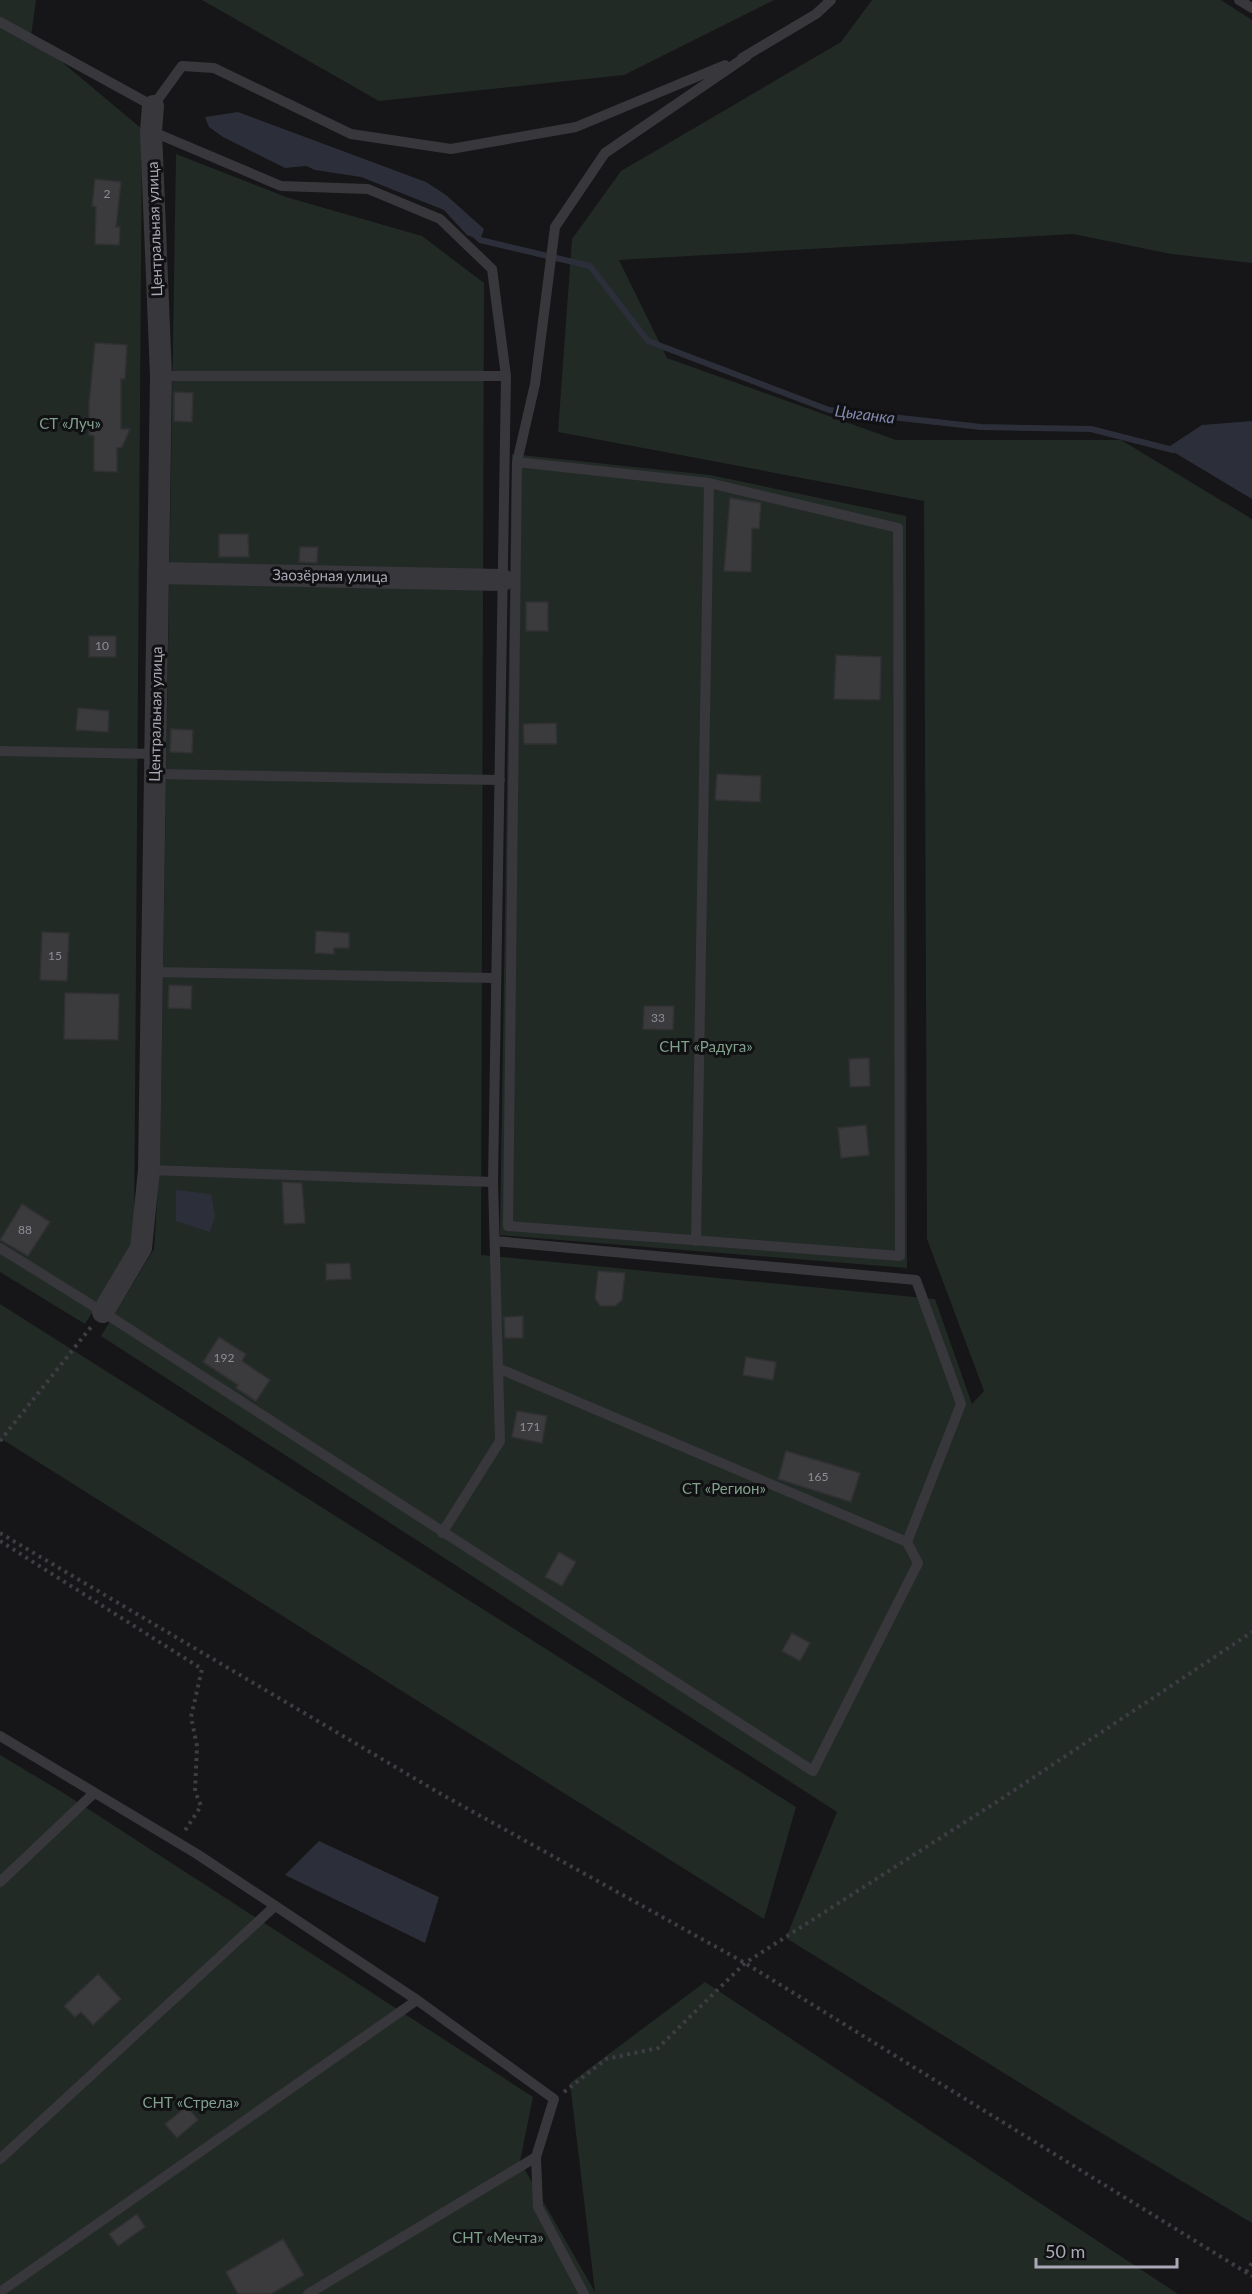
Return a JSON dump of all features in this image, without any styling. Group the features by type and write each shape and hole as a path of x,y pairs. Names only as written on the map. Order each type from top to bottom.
{"street":[{"name":"Центральная улица","path":"103,1312 141,1248 149,1170 161,376 150,131 153,106"},
{"name":"Заозёрная улица","path":"158,573 502,580"}],"lane":[{"path":"517,462 709,483 898,528 900,1256 508,1226 517,462 535,384 555,227 605,153 747,56 816,14 831,0"},
{"path":"1239,0 1252,8"},
{"path":"0,22 153,106 182,66 214,68 351,134 451,149 576,128 747,56"},
{"path":"150,131 280,186 368,189 440,219 492,269 506,376 493,1182 500,1441 442,1533"},
{"path":"161,376 506,376"},
{"path":"696,1241 709,483"},
{"path":"0,751 155,764 500,780"},
{"path":"152,972 496,978"},
{"path":"149,1170 493,1182"},
{"path":"495,1242 916,1280 961,1404 906,1542"},
{"path":"0,1248 103,1312 813,1771 918,1563 906,1542 498,1368"},
{"path":"0,1737 177,1842 275,1906 417,2000 554,2099 536,2157 538,2207 584,2294"},
{"path":"0,1882 94,1792"},
{"path":"0,2158 275,1906"},
{"path":"0,2292 417,2000"},
{"path":"308,2294 536,2157"}],"path":[{"path":"0,1441 103,1312"},
{"path":"0,1533 441,1794 745,1963 1252,2276"},
{"path":"0,1541 202,1669 191,1717 197,1746 195,1791 201,1806 177,1842"},
{"path":"554,2099 606,2059 658,2048 745,1963 998,1801 1252,1632"},
{"path":"1246,2272 1252,2263"}],"green space":[{"name":"СТ «Луч»","path":"0,0 36,0 31,36 142,129 134,1245 85,1324 0,1272"},
{"path":"202,0 774,0 624,75 379,101"},
{"name":"СТ «Регион»","path":"872,0 1221,0 1252,20 1252,263 1171,254 1073,234 619,260 667,358 896,440 1121,440 1252,519 1252,2223 1083,2122 786,1938 837,1812 101,1336 154,1249 160,1158 176,154 286,197 422,236 484,283 481,1255 935,1299 972,1404 984,1391 927,1239 924,501 558,432 572,239 621,171 841,42"},
{"name":"СНТ «Радуга»","path":"512,454 710,475 906,516 907,1268 500,1235"},
{"path":"0,1304 796,1807 764,1919 0,1438"},
{"path":"0,1755 62,1792 533,2097 520,2161 595,2292 570,2083 705,1982 1178,2294 0,2294"}],"shaded area":[{"path":"238,112 426,182 446,195 484,229 480,240 467,235 444,210 361,177 315,170 306,166 285,168 223,137 209,127 205,117"},
{"path":"1252,421 1252,499 1167,448 1202,425"},
{"path":"176,1190 211,1194 215,1216 210,1232 176,1221"},
{"path":"319,1841 439,1897 425,1943 285,1875"}],"building":[{"path":"95,179 121,182 116,227 120,227 119,245 95,244 96,207 92,206"},
{"path":"95,343 127,345 125,379 121,379 121,429 130,429 122,447 117,448 117,472 94,471 94,436 89,435 89,403"},
{"path":"174,392 193,393 192,422 174,421"},
{"path":"730,498 761,503 759,529 752,528 751,572 724,571"},
{"path":"219,534 248,534 249,557 219,557"},
{"path":"300,547 318,547 317,563 299,562"},
{"path":"526,602 548,602 548,631 526,631"},
{"path":"89,636 116,636 116,657 89,657"},
{"path":"836,655 881,657 880,700 834,699"},
{"path":"78,708 109,711 108,732 76,730"},
{"path":"556,723 557,744 524,744 523,724"},
{"path":"171,729 193,730 192,753 170,752"},
{"path":"717,774 761,776 760,802 715,800"},
{"path":"316,931 349,933 349,948 334,948 334,954 315,953"},
{"path":"42,932 69,933 67,981 40,980"},
{"path":"169,985 192,986 191,1009 168,1008"},
{"path":"65,993 119,994 118,1040 64,1039"},
{"path":"644,1006 674,1006 673,1030 643,1029"},
{"path":"869,1058 870,1086 850,1087 849,1059"},
{"path":"866,1125 869,1155 841,1158 838,1128"},
{"path":"282,1182 302,1183 305,1223 284,1224"},
{"path":"22,1204 50,1222 28,1256 0,1240"},
{"path":"350,1263 351,1279 326,1280 326,1264"},
{"path":"598,1271 625,1273 622,1300 615,1306 600,1306 595,1298"},
{"path":"523,1316 523,1338 505,1338 504,1317"},
{"path":"219,1337 246,1354 242,1361 270,1380 256,1401 236,1388 238,1385 203,1362"},
{"path":"746,1357 776,1362 773,1380 743,1375"},
{"path":"517,1411 547,1416 542,1443 512,1437"},
{"path":"786,1451 860,1473 851,1502 778,1479"},
{"path":"559,1552 576,1562 562,1586 545,1577"},
{"path":"792,1633 810,1643 800,1661 782,1651"},
{"path":"98,1974 121,1999 93,2025 81,2012 75,2017 64,2006"},
{"path":"187,2106 198,2120 177,2138 165,2124"},
{"path":"137,2214 145,2227 118,2246 109,2234"},
{"path":"283,2239 304,2275 271,2294 238,2294 226,2272"}],"waterway":[{"name":"Цыганка","path":"476,236 480,240 590,266 648,341 829,410 981,427 1091,429 1173,450"}],"park label":[{"name":"СНТ «Стрела»","path":"191,2103"},
{"name":"СНТ «Мечта»","path":"498,2238"}]}
